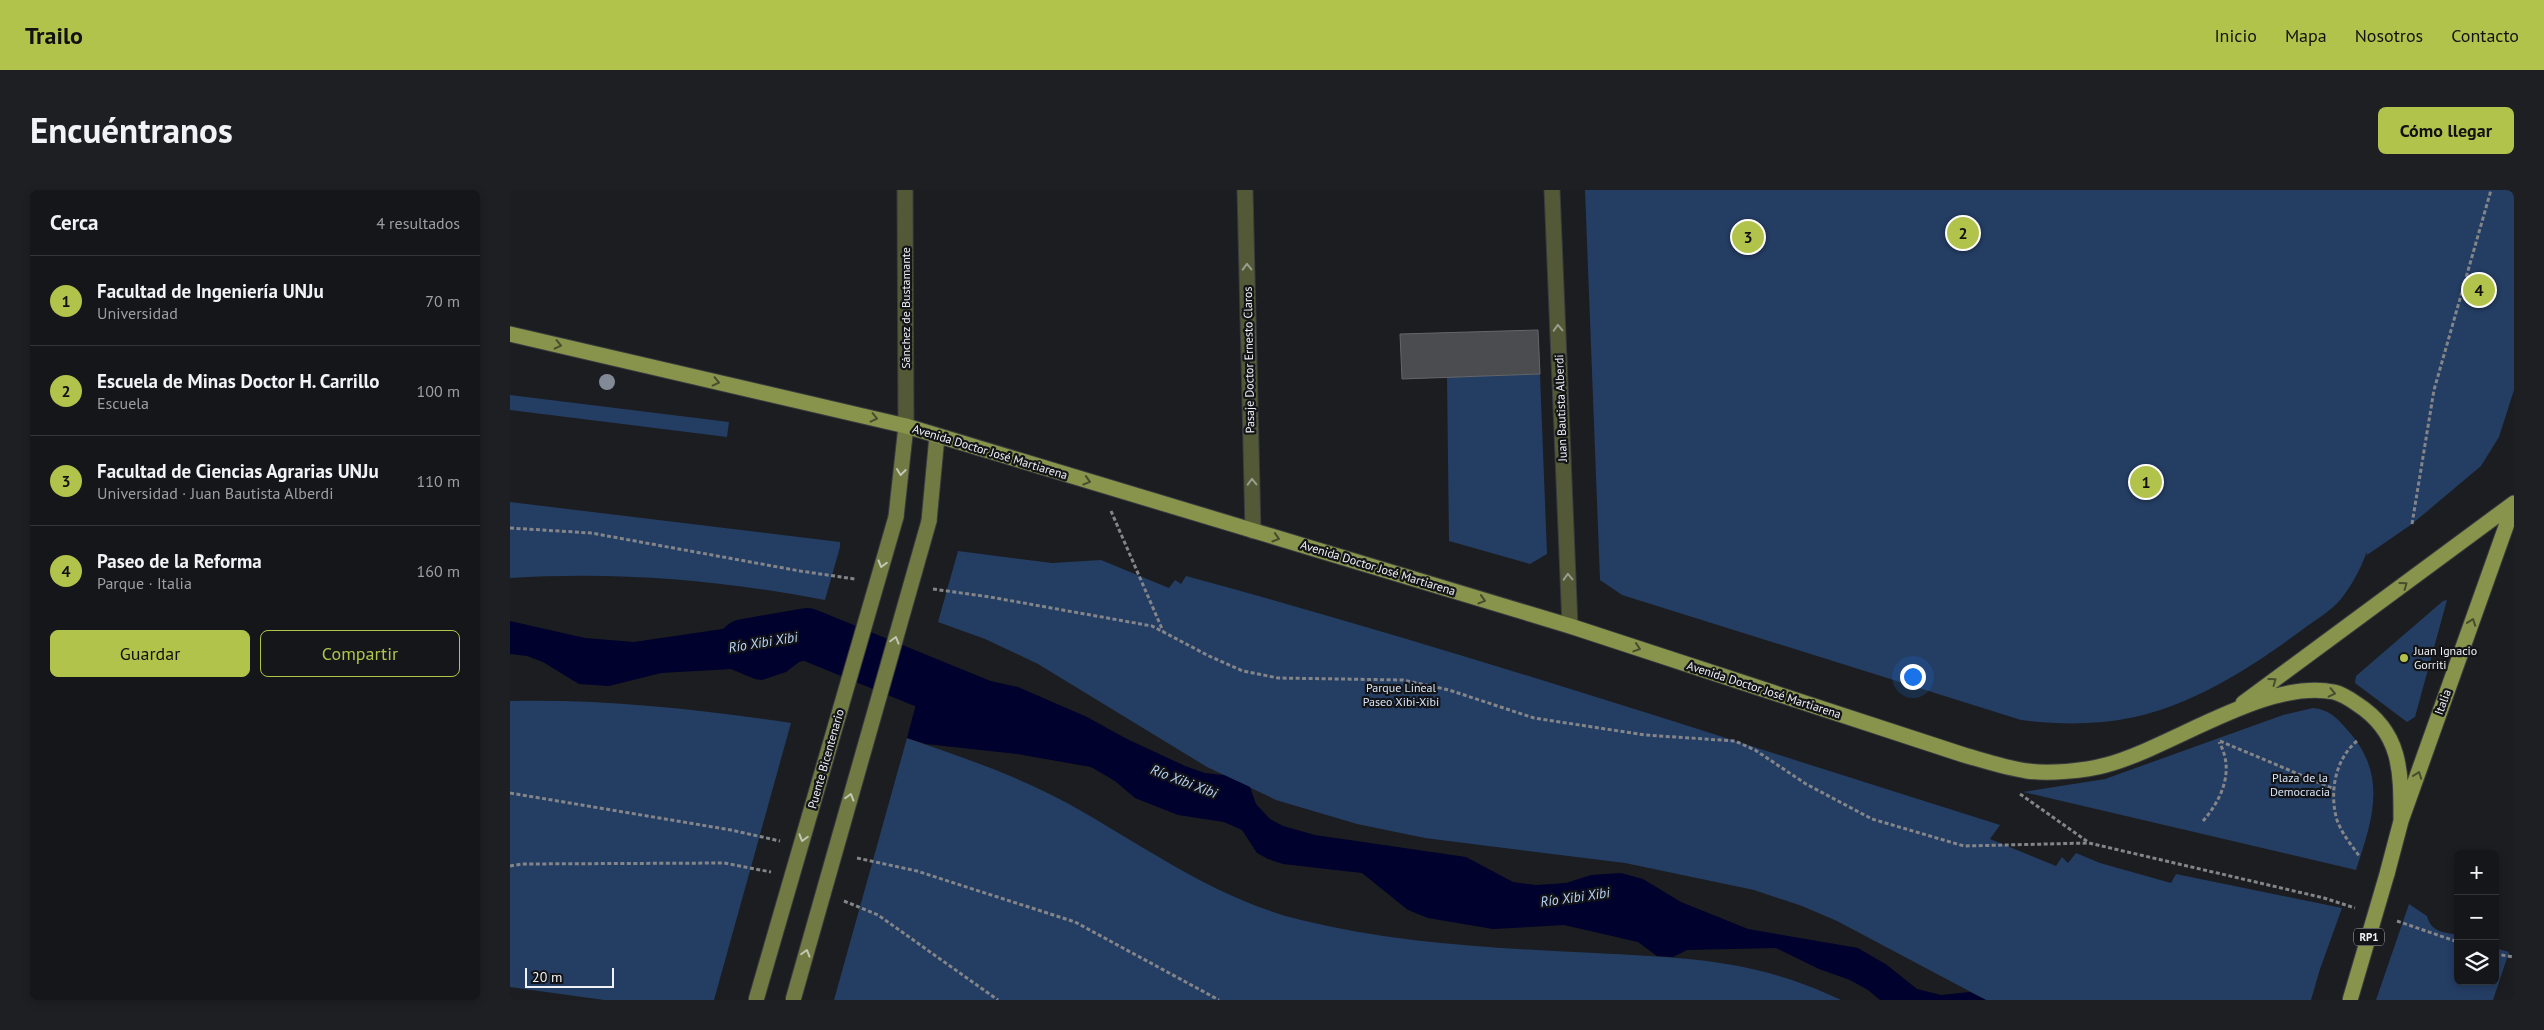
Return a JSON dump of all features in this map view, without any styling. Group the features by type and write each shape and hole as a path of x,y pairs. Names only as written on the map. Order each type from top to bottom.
{"main road":[{"name":"Avenida Doctor José Martiarena","path":"510,334 906,426 1570,626 1964,755 2028,771 2105,766 2234,710"},
{"path":"2234,710 2514,503"},
{"name":"Italia","path":"2350,1000 2401,821 2514,503"},
{"path":"2234,710 2275,698 2318,690 2335,692 2362,707 2372,715 2387,733 2398,757 2401,780 2401,821"}],"street":[{"name":"Sánchez de Bustamante","path":"905,190 906,426"},
{"name":"Pasaje Doctor Ernesto Claros","path":"1245,190 1252,531"},
{"name":"Juan Bautista Alberdi","path":"1552,190 1570,626"},
{"name":"Puente Bicentenario","path":"756,1000 896,517 906,426"},
{"path":"793,1000 929,521 938,436"}],"path":[{"path":"2412,524 2434,390 2491,190"},
{"path":"1110,508 1163,632"},
{"path":"510,528 590,533 800,572 857,579"},
{"path":"924,588 990,597 1143,624 1243,671 1278,678 1403,680 1449,690 1534,718 1645,735 1735,742 1755,750 1806,784 1872,819 1964,846 2089,843 2324,898 2359,909"},
{"path":"2203,821 2223,793 2225,769 2222,746 2218,740 2334,789"},
{"path":"2357,740 2340,760 2334,789 2338,821 2360,857"},
{"path":"2016,791 2089,843"},
{"path":"510,793 731,830 787,843"},
{"path":"852,857 917,872 1075,922 1219,1000"},
{"path":"2394,920 2454,941"},
{"path":"2499,955 2514,958"}],"green space":[{"path":"1585,190 2514,190 2514,390 2499,437 2481,466 2412,524 2367,555 2367,552 2353,582 2337,603 2266,655 2225,681 2158,711 2106,722 2050,723 2021,720 1622,595 1600,580"},
{"path":"1540,374 1547,554 1530,564 1449,541 1447,377"},
{"path":"510,395 729,422 727,437 510,410"},
{"path":"510,502 840,542 840,547 825,600 747,587 668,579 590,576 510,578"},
{"name":"Parque Lineal Paseo Xibi-Xibi","path":"958,551 1052,563 1101,560 1169,588 1175,580 1181,584 1186,576 1289,604 1493,665 2000,825 1990,839 2056,866 2062,857 2068,863 2076,853 2100,863 2171,883 2176,874 2342,908 2311,1000 1986,1000 1837,921 1802,906 1754,890 1625,863 1425,838 1357,824 1276,800 1207,767 1038,664 985,639 938,622"},
{"path":"2447,600 2415,717 2407,722 2355,683 2356,676 2443,601"},
{"path":"510,701 616,703 721,713 791,723 714,1000 604,1000 510,987"},
{"name":"Plaza de la Democracia","path":"2313,708 2330,713 2342,724 2362,750 2369,766 2373,783 2371,817 2356,870 2023,792 2105,779 2283,715"},
{"path":"907,738 988,767 1048,793 1209,885 1269,911 1301,920 1374,935 1447,944 1691,959 1721,963 1779,976 1810,986 1841,1000 834,1000"},
{"path":"2409,904 2427,916 2431,925 2435,928 2454,934 2454,985 2498,985 2493,1000 2376,1000"},
{"path":"2499,949 2509,952 2499,982"}],"water":[{"path":"777,614 799,614 820,618 811,653 786,672 762,680 731,669 661,673 609,686 579,684 543,662 527,656 510,654 510,621 585,638 634,642 729,628"},
{"path":"926,667 1018,687 1087,717 1127,739 1185,766 1205,773 1224,775 1250,787 1256,804 1270,819 1283,826 1315,835 1466,857 1513,882 1536,885 1566,883 1591,875 1621,873 1643,879 1681,902 1748,929 1858,948 1887,965 1917,989 1941,995 1970,992 1986,1000 1880,1000 1868,990 1850,980 1819,969 1776,948 1687,950 1673,957 1657,956 1638,942 1564,925 1493,929 1428,918 1408,910 1362,873 1283,864 1268,859 1257,853 1242,830 1224,822 1178,815 1135,798 1115,781 1091,767 1017,754 926,744 907,738"}],"building":[{"path":"1538,330 1540,374 1402,379 1400,334"}],"waterway":[{"name":"Río Xibi Xibi","path":"744,645 807,634 988,708"}],"place":[{"name":"Escuela de Minas Doctor H. Carrillo","path":"1963,233"},
{"name":"Facultad de Ciencias Agrarias UNJu","path":"1748,237"},
{"name":"Paseo de la Reforma","path":"2479,290"},
{"name":"Facultad de Ingeniería UNJu","path":"2146,482"},
{"name":"Juan Ignacio Gorriti","path":"2404,658"}]}
